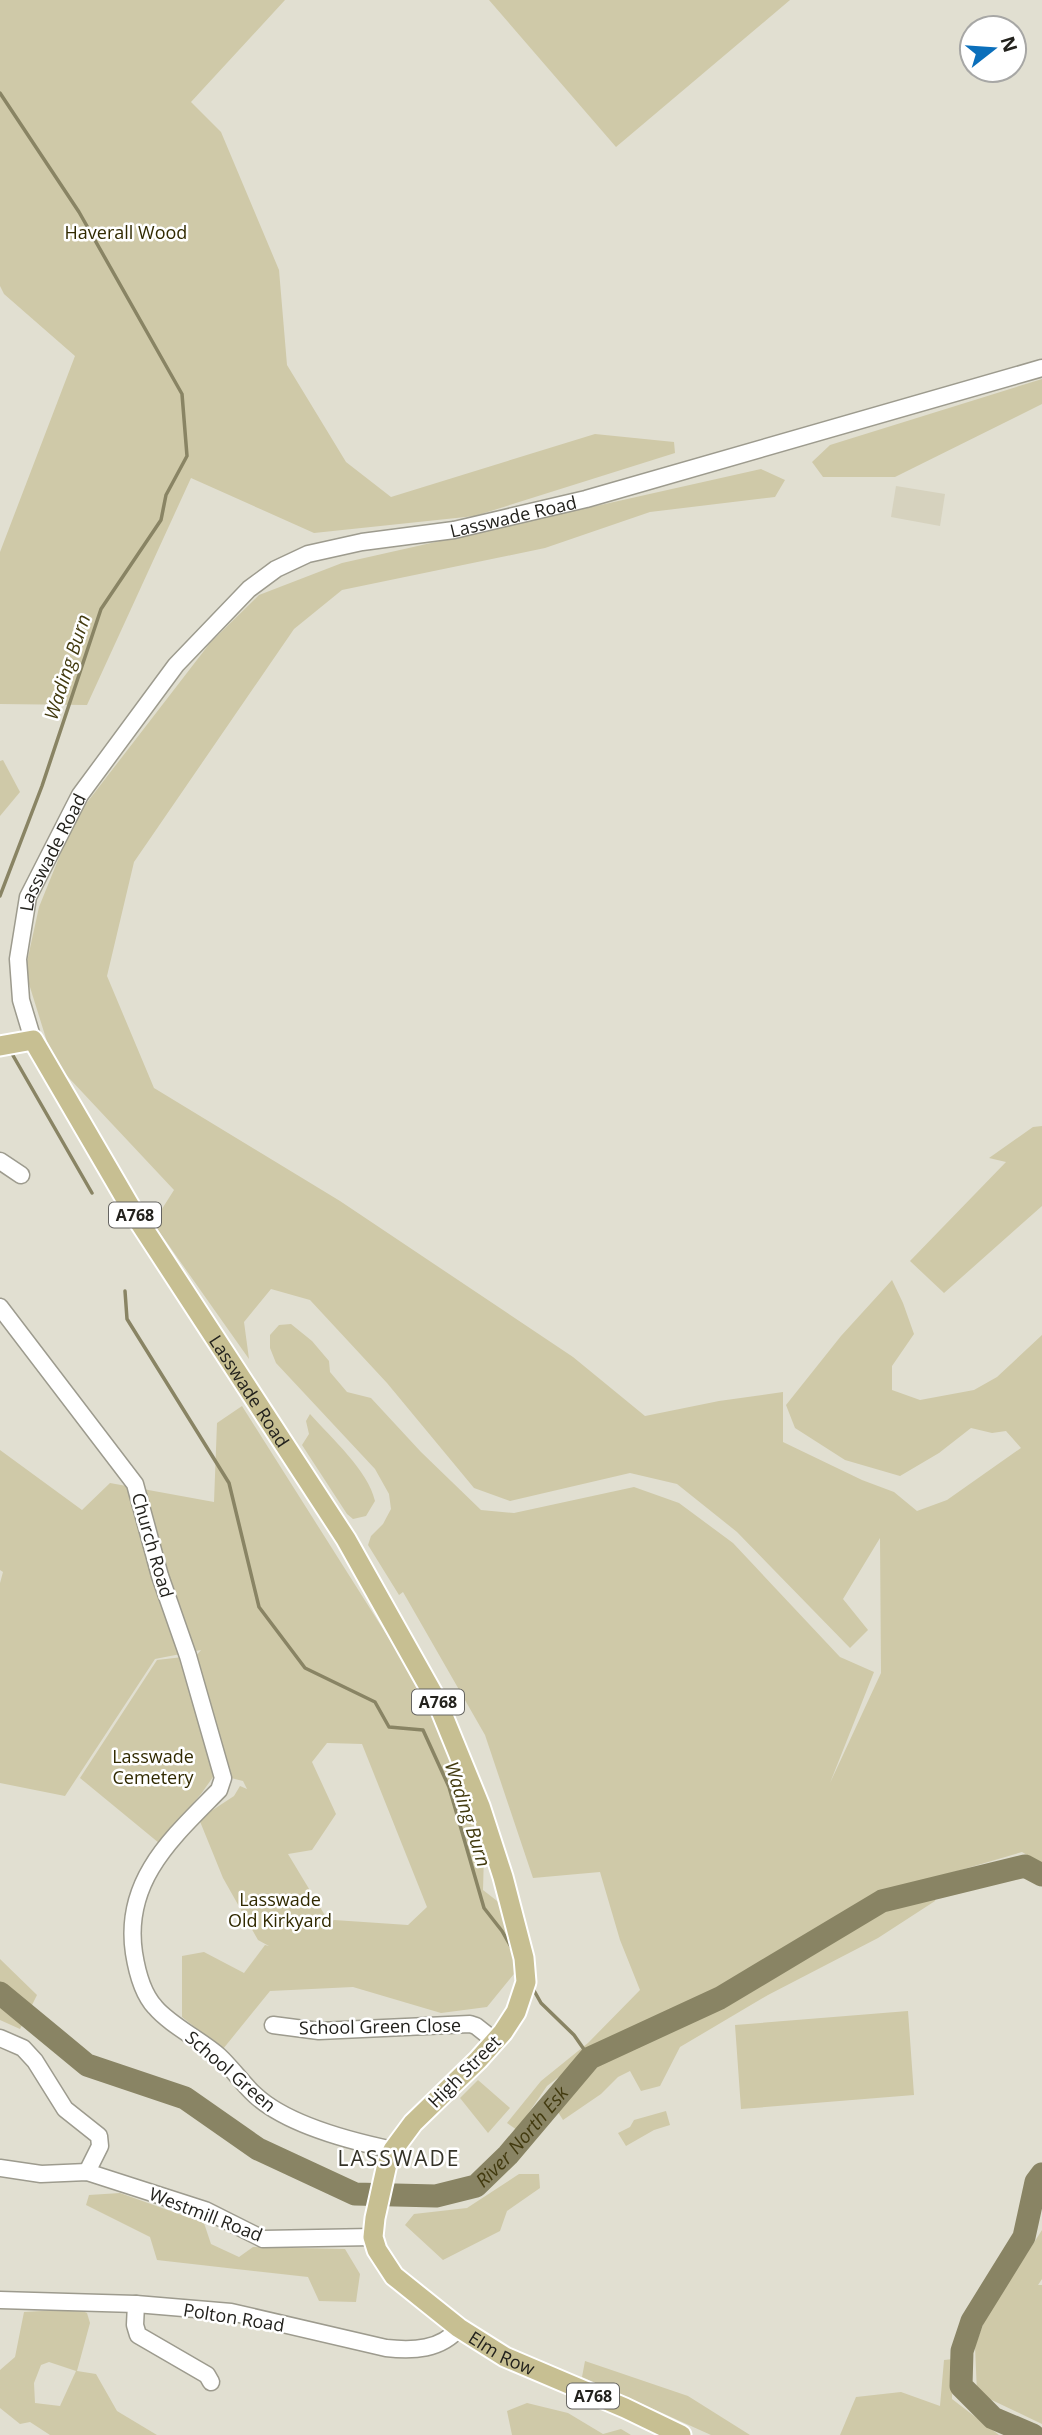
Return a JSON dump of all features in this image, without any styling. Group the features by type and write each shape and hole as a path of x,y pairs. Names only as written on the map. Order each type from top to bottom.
{"main road":[{"name":"Lasswade Road","path":"16,1043 138,1220 346,1539 437,1701 480,1805 503,1877"},
{"name":"High Street","path":"374,2227 390,2157 413,2123 516,2012 526,1982 524,1958 503,1877"},
{"name":"Elm Row","path":"374,2227 377,2250 394,2276 459,2328 505,2357 681,2435"}],"street":[{"name":"Lasswade Road","path":"16,1043 21,1000 18,959 28,897 80,795 176,666 249,589 276,569 308,554 349,545 454,530 586,499 1042,368"},
{"path":"0,1161 21,1175"},
{"name":"Church Road","path":"0,1307 135,1484 160,1576 188,1656 223,1778 219,1790 161,1850 137,1897 132,1925 136,1970 155,2008"},
{"name":"School Green","path":"155,2008 220,2057 256,2096 277,2113 390,2157"},
{"name":"School Green Close","path":"273,2025 319,2031 470,2024 490,2038"},
{"path":"0,2038 23,2048 35,2061 65,2109 99,2136 100,2146 88,2172"},
{"name":"Westmill Road","path":"0,2168 41,2175 88,2172 205,2210 263,2239 374,2227"},
{"name":"Polton Road","path":"0,2300 136,2304 231,2312 386,2348 408,2350 434,2346 450,2338 459,2328"},
{"path":"136,2304 135,2325 138,2335 207,2375 211,2382"}],"shaded area":[{"path":"896,486 945,494 940,526 891,517"}],"green space":[{"name":"Haverall Wood","path":"0,0 285,0 191,102 221,132 279,270 287,365 346,462 391,497 595,434 674,442 675,453 475,516 314,533 191,478 87,705 0,704 0,552 75,356 4,294 0,286"},
{"path":"489,0 790,0 616,147"},
{"path":"1042,379 1042,404 895,477 823,477 812,462 830,445"},
{"path":"761,469 785,480 775,497 650,512 545,548 342,590 294,629 134,862 107,976 154,1088 340,1201 573,1357 645,1416 783,1392 783,1442 862,1480 894,1492 917,1511 947,1500 1021,1448 1006,1431 992,1433 971,1428 939,1453 900,1476 845,1460 795,1428 786,1405 841,1336 892,1280 914,1334 892,1366 892,1390 920,1400 974,1390 997,1377 1042,1335 1042,1864 1022,1852 879,1894 723,1987 603,2043 547,2086 517,2130 507,2123 541,2081 588,2043 640,1990 620,1940 600,1872 533,1878 485,1735 403,1592 399,1595 368,1545 371,1536 383,1524 391,1509 389,1494 375,1469 276,1363 270,1348 270,1335 279,1325 291,1324 312,1341 329,1361 330,1372 347,1392 371,1398 421,1452 481,1510 514,1513 634,1487 679,1503 733,1543 840,1657 874,1672 830,1783 881,1673 880,1538 843,1599 868,1630 850,1648 737,1532 677,1484 630,1473 510,1501 474,1488 387,1383 310,1300 271,1289 244,1322 249,1359 153,1223 174,1190 53,1061 25,971 39,907 75,818 210,643 259,595 342,563"},
{"path":"3,760 20,792 0,816 0,761"},
{"path":"1042,1126 1042,1206 944,1293 910,1261 1006,1162 989,1158 1033,1127"},
{"name":"Lasswade Old Kirkyard","path":"242,1406 433,1708 484,1854 483,1890 501,1904 518,1969 487,2007 441,2013 353,1987 270,1991 223,2049 182,2017 182,1956 204,1952 244,1973 265,1945 269,1946 258,1940 223,1878 199,1819 234,1796 240,1786 247,1789 243,1781 231,1778 196,1656 201,1650 155,1659 65,1796 0,1783 0,1583 3,1572 0,1570 0,1450 82,1510 110,1483 214,1502 217,1423","holes":["327,1743 362,1744 427,1907 408,1925 334,1920 322,1930 329,1922 288,1854 312,1850 336,1814 312,1762"]},
{"path":"310,1414 365,1478 375,1501 366,1516 353,1519 347,1514 302,1445 309,1434 306,1421"},
{"name":"Lasswade Cemetery","path":"183,1657 193,1686 213,1777 159,1843 80,1778 157,1660"},
{"path":"937,1892 935,1901 878,1938 768,1995 680,2047 660,2086 641,2091 630,2071 618,2077 601,2094 563,2120 558,2112 597,2067 882,1913"},
{"path":"0,1959 37,1995 20,2029 0,2020"},
{"path":"908,2011 914,2095 741,2109 735,2025"},
{"path":"478,2080 510,2108 488,2133 460,2098"},
{"path":"666,2111 670,2125 654,2130 626,2146 618,2133 630,2127 634,2120"},
{"path":"519,2174 539,2174 540,2188 507,2211 500,2231 443,2260 405,2225 414,2214 467,2208"},
{"path":"120,2193 204,2223 211,2244 239,2257 253,2247 345,2249 360,2274 356,2302 319,2301 308,2277 157,2260 150,2237 86,2205 89,2195"},
{"path":"1042,2230 1042,2279 1038,2285 1042,2285 1042,2424 977,2393 975,2346 986,2317"},
{"path":"78,2309 87,2313 90,2323 77,2371 96,2374 117,2411 157,2435 50,2435 30,2422 20,2424 0,2408 0,2370 15,2357 24,2312","holes":["49,2362 76,2371 60,2406 35,2403 34,2383 41,2365"]},
{"path":"953,2359 952,2399 999,2435 840,2435 856,2397 901,2392 940,2406 944,2360"},
{"path":"585,2361 688,2396 750,2435 711,2435 582,2377"},
{"path":"527,2403 568,2413 603,2434 621,2429 631,2435 512,2435 507,2411"}],"waterway":[{"name":"Wading Burn","path":"0,93 79,212 182,394 187,456 166,495 161,520 101,609 42,786 0,896"},
{"name":"Wading Burn","path":"11,1052 92,1193"},
{"name":"Wading Burn","path":"125,1291 127,1319 229,1483 259,1607 305,1668 375,1702 389,1727 423,1730 449,1787 484,1908 514,1952"},
{"name":"River North Esk","path":"0,1993 87,2065 185,2098 258,2149 355,2194 436,2196 476,2186 508,2155 590,2058 720,1998 882,1901 1025,1866 1042,1875"},
{"name":"Wading Burn","path":"532,1987 541,2003 574,2035 590,2058"},
{"name":"River North Esk","path":"1033,2435 993,2418 961,2386 962,2351 972,2321 1024,2237 1036,2182 1042,2174"}],"district":[{"name":"LASSWADE","path":"399,2158"}]}
